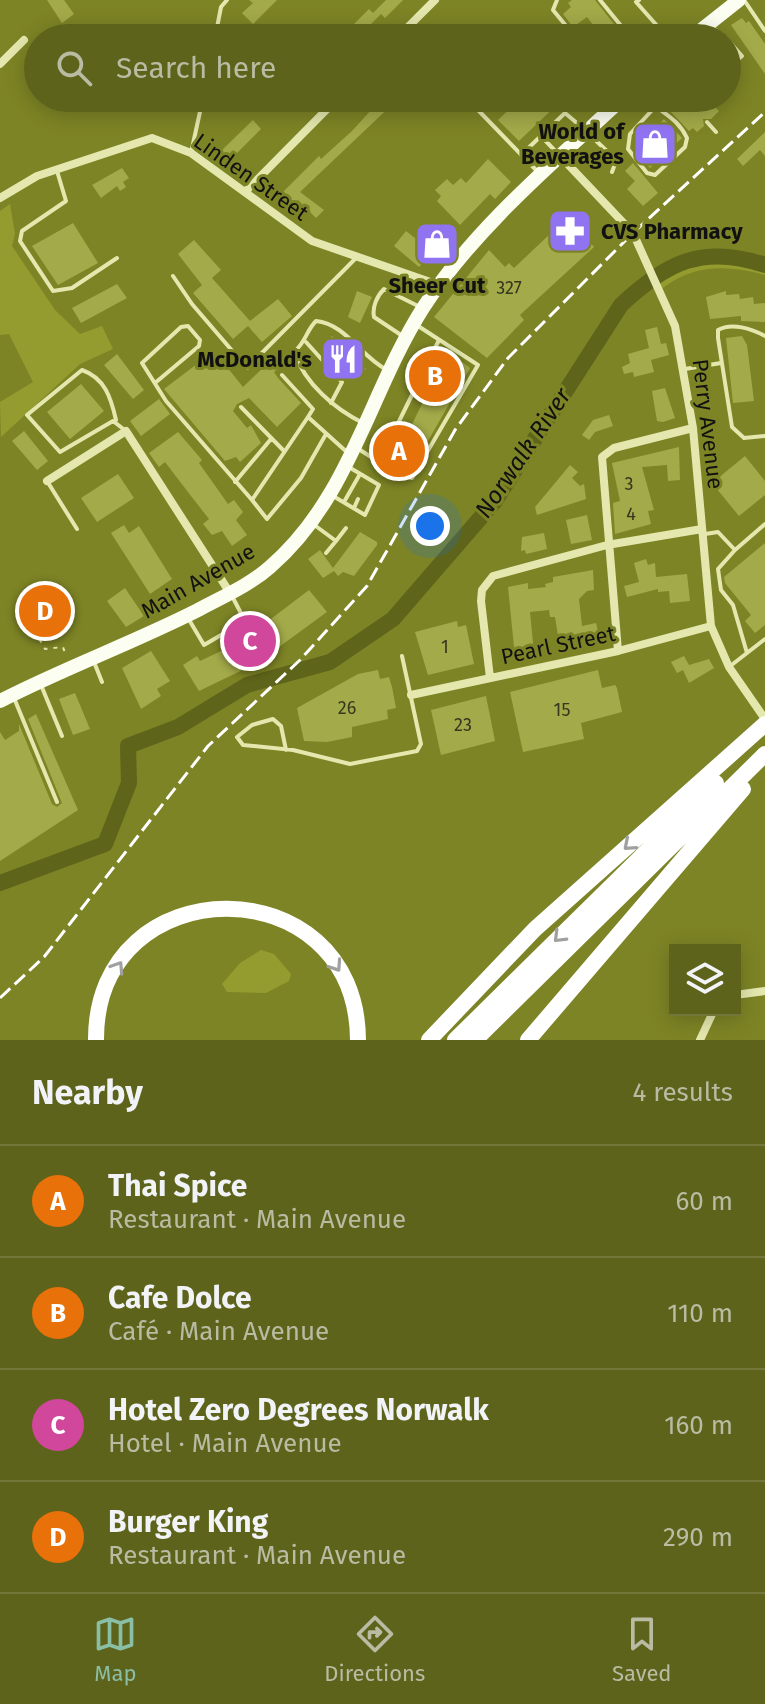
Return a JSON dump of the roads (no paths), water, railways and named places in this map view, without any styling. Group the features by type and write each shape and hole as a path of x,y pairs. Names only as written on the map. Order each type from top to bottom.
{"highway":[{"path":"528,1040 761,751 765,721"},
{"path":"429,1040 535,929 761,751"},
{"path":"455,1040 761,751"},
{"path":"475,1040 761,751"},
{"path":"96,1040 102,997 128,952 167,921 191,911 219,907 250,909 277,917 319,944 348,987 358,1040"}],"main road":[{"path":"708,24 741,0"},
{"name":"Main Avenue","path":"6,698 187,616 269,568 338,499 351,456 391,371 414,323 439,285 541,176 608,112"}],"street":[{"path":"411,24 435,0"},
{"path":"0,64 24,40"},
{"path":"247,190 324,112"},
{"name":"Linden Street","path":"0,198 56,168 152,138 191,153 247,190 299,233 439,285"},
{"name":"Perry Avenue","path":"561,157 618,215 647,258 675,326 693,428 711,626 729,667 765,721"},
{"path":"618,651 601,463 606,452 693,428"},
{"path":"47,481 126,431 230,593"},
{"path":"490,678 481,601 487,581 512,569 607,545 702,531"},
{"name":"Pearl Street","path":"411,695 618,651 711,626"},
{"path":"741,994 765,991"},
{"path":"700,1040 711,1016"}],"lane":[{"path":"215,0 221,7"},
{"path":"218,24 221,7 227,0"},
{"path":"557,0 553,10 563,24"},
{"path":"600,0 620,24"},
{"path":"639,0 636,2 656,24"},
{"path":"741,0 765,31"},
{"path":"191,153 200,112"},
{"path":"480,112 541,176"},
{"path":"650,112 630,134 628,149 647,173 655,175 685,147 687,138 667,112"},
{"path":"521,155 565,113 610,154 615,164 612,172"},
{"path":"707,122 716,132"},
{"path":"541,136 561,157"},
{"path":"56,168 66,201 22,231 20,241 48,287 56,292 72,288 117,258"},
{"path":"173,276 192,304 247,368 358,256"},
{"path":"400,297 410,274"},
{"path":"407,339 380,323 373,310 384,289 423,309"},
{"path":"366,425 337,410 299,366 294,352 306,342 308,329 316,321 328,322 372,363 391,371"},
{"path":"351,456 380,460 396,473 412,478 478,365 414,323"},
{"path":"155,383 199,346 200,340 188,326 181,327 143,359 155,383 267,519 301,478 326,434"},
{"path":"765,336 743,327 718,330 734,430 744,438 765,436"},
{"path":"380,460 439,339"},
{"path":"306,342 342,382 331,403"},
{"path":"685,369 721,363"},
{"path":"116,420 60,452 27,415 82,370 95,375 111,398 116,420 126,431"},
{"path":"252,500 313,409 282,375"},
{"path":"241,407 285,452"},
{"path":"308,417 351,456 360,474 379,485 365,515 338,499 360,474"},
{"path":"235,482 271,439"},
{"path":"366,487 369,479"},
{"path":"47,481 77,529"},
{"path":"354,508 358,499"},
{"path":"311,523 336,541"},
{"path":"747,653 733,605 721,590 718,569 765,524"},
{"path":"326,553 346,528"},
{"path":"702,531 718,532 735,550"},
{"path":"187,616 204,645 245,621 230,593"},
{"path":"729,667 765,639"},
{"path":"286,750 281,726 273,719 252,725 237,737 243,745 286,750 350,764 417,751 421,744 402,656"},
{"path":"93,660 102,682"},
{"path":"40,683 62,736"},
{"path":"6,698 57,802"}],"waterway":[{"name":"Norwalk River","path":"0,883 105,844 129,783 128,746 178,727 247,685 330,662 393,619 495,501 621,305 638,290 670,268 704,257 723,256 765,265"}],"railway":[{"path":"0,998 44,957 208,746 300,660 367,586 455,430 508,358 633,233 765,112"}],"place":[{"name":"World of Beverages","path":"655,144"},
{"name":"CVS Pharmacy","path":"570,231"},
{"name":"Sheer Cut","path":"437,244"},
{"name":"McDonald's","path":"343,359"},
{"name":"Cafe Dolce","path":"435,376"},
{"name":"Thai Spice","path":"399,451"},
{"name":"Burger King","path":"45,611"},
{"name":"Hotel Zero Degrees Norwalk","path":"250,641"}]}
